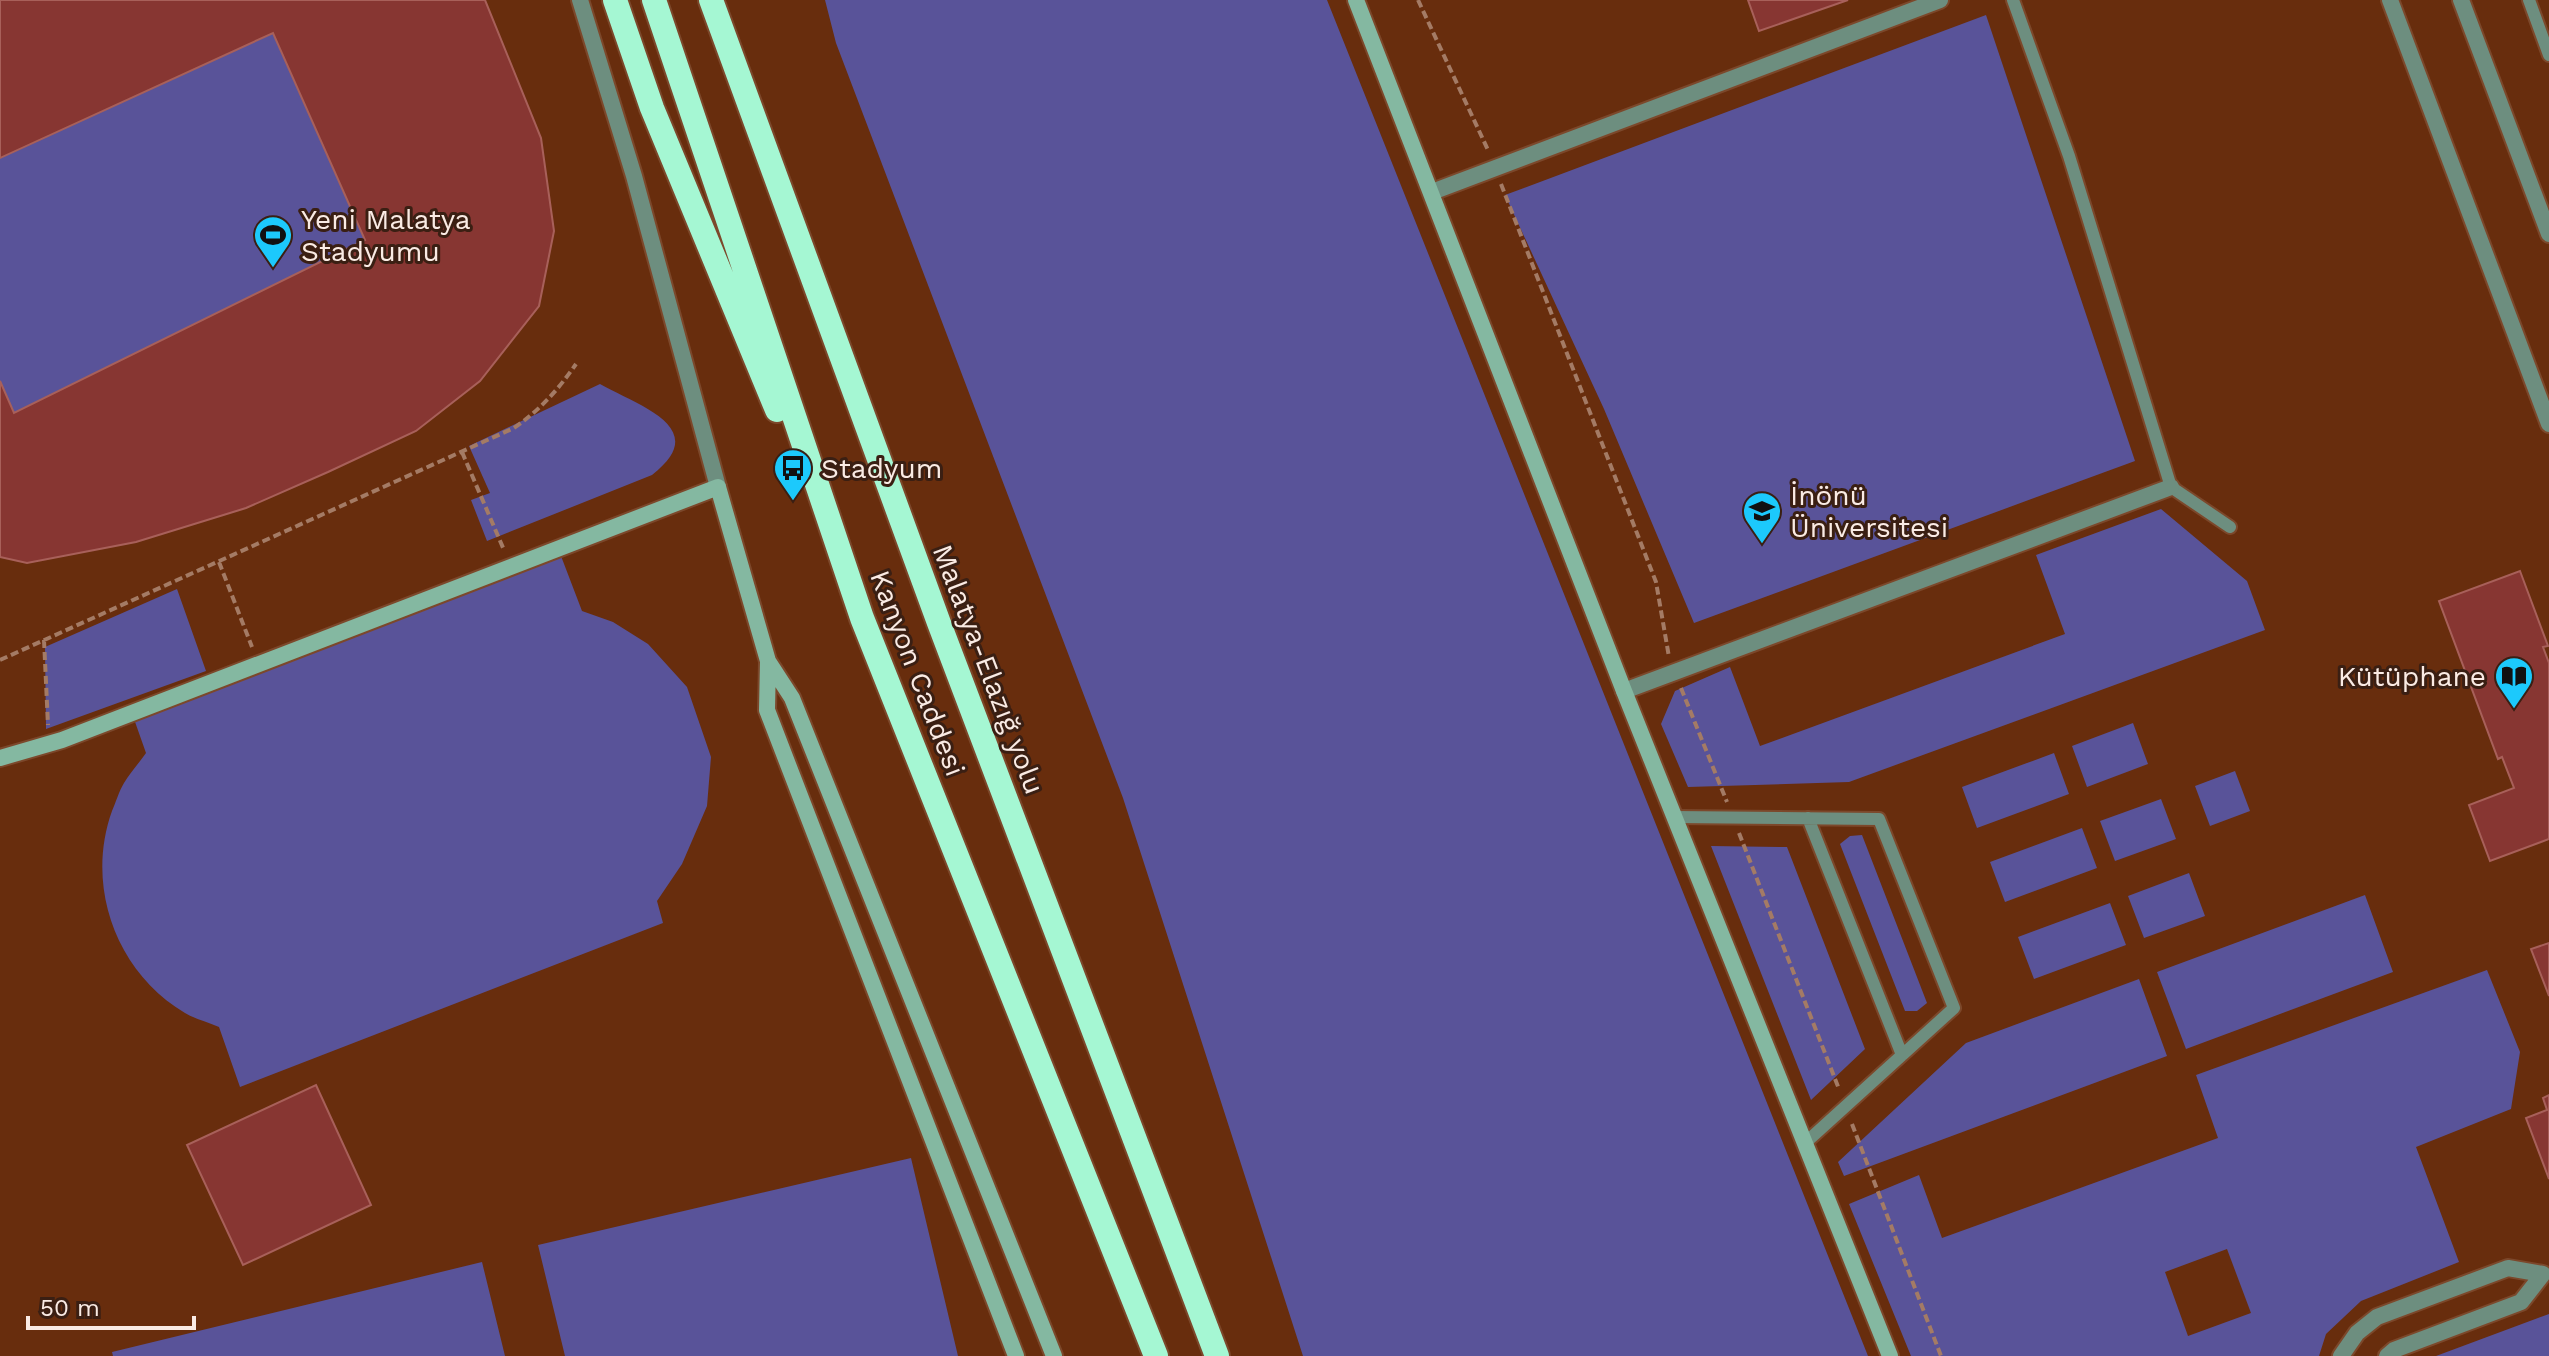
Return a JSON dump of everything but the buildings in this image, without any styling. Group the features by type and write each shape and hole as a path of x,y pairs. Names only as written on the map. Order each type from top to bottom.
{"highway":[{"path":"615,0 652,108 859,608"},
{"name":"Kanyon Caddesi","path":"654,0 859,608 1156,1356"},
{"name":"Malatya-Elazığ yolu","path":"711,0 934,608 1217,1356"}],"street":[{"path":"580,0 634,176 768,661 792,698 1054,1356"},
{"path":"1356,0 1624,691 1890,1356"},
{"path":"1432,192 1940,0"},
{"path":"2390,0 2549,424"},
{"path":"2461,0 2549,234"},
{"path":"0,758 49,744 718,487"},
{"path":"1624,691 2171,487"},
{"path":"768,661 767,710 1016,1356"},
{"path":"2341,1356 2357,1333 2377,1317 2508,1268 2543,1274 2521,1302 2394,1350 2387,1356"}],"lane":[{"path":"2013,0 2069,156 2171,487 2230,527"},
{"path":"2529,0 2549,55"},
{"path":"1674,817 1879,819 1885,833 1954,1008 1804,1144"},
{"path":"1808,818 1902,1055"}],"path":[{"path":"0,660 514,428 556,392 576,364"},
{"path":"462,452 511,567"},
{"path":"219,561 259,664"},
{"path":"44,640 49,744"}],"shaded area":[{"name":"Yeni Malatya Stadyumu","path":"0,0 485,0 541,138 554,231 539,306 480,381 416,431 246,508 136,542 27,563 0,557"},
{"path":"825,0 1327,0 1868,1356 1303,1356 1123,798 836,43"},
{"path":"1986,15 2135,461 1694,623 1604,409 1505,195"},
{"path":"600,384 664,420 673,431 675,444 669,458 652,475 487,541 471,500 490,493 469,446"},
{"path":"2161,509 2247,581 2265,630 1849,782 1688,787 1661,724 1675,691 1730,667 1760,746 2065,634 2036,555"},
{"path":"561,556 582,611 613,622 648,644 687,687 711,757 707,806 682,864 657,901 663,923 240,1087 219,1027 189,1015 161,996 124,951 112,925 102,868 112,811 121,789 146,753 134,719"},
{"path":"177,589 206,671 46,729 45,647"},
{"path":"2133,723 2148,764 2087,787 2072,746"},
{"path":"2054,753 2069,794 1977,828 1962,787"},
{"path":"2235,771 2250,811 2210,826 2195,786"},
{"path":"2161,799 2176,839 2115,861 2100,821"},
{"path":"2082,828 2097,868 2005,902 1990,862"},
{"path":"1862,835 1927,1003 1917,1011 1905,1011 1840,844 1850,836"},
{"path":"1711,846 1787,847 1865,1049 1811,1100"},
{"path":"2189,873 2205,916 2144,938 2128,896"},
{"path":"2365,895 2393,972 2186,1049 2157,972"},
{"path":"2110,903 2126,945 2034,979 2018,937"},
{"path":"2487,970 2520,1052 2511,1109 2416,1147 2459,1262 2361,1301 2326,1334 2319,1356 1911,1356 1849,1204 1919,1175 1942,1238 2218,1138 2196,1075","holes":["2227,1249 2251,1313 2188,1336 2165,1272"]},
{"path":"2139,979 2167,1056 1844,1176 1838,1162 1966,1043"},
{"path":"911,1158 958,1356 565,1356 538,1245"},
{"path":"482,1262 505,1356 113,1356 112,1352"},
{"path":"2549,1314 2549,1356 2436,1356"}],"place":[{"name":"Yeni Malatya Stadyumu","path":"273,269"},
{"name":"Stadyum","path":"793,502"},
{"name":"İnönü Üniversitesi","path":"1762,545"},
{"name":"Kütüphane","path":"2514,710"}]}
